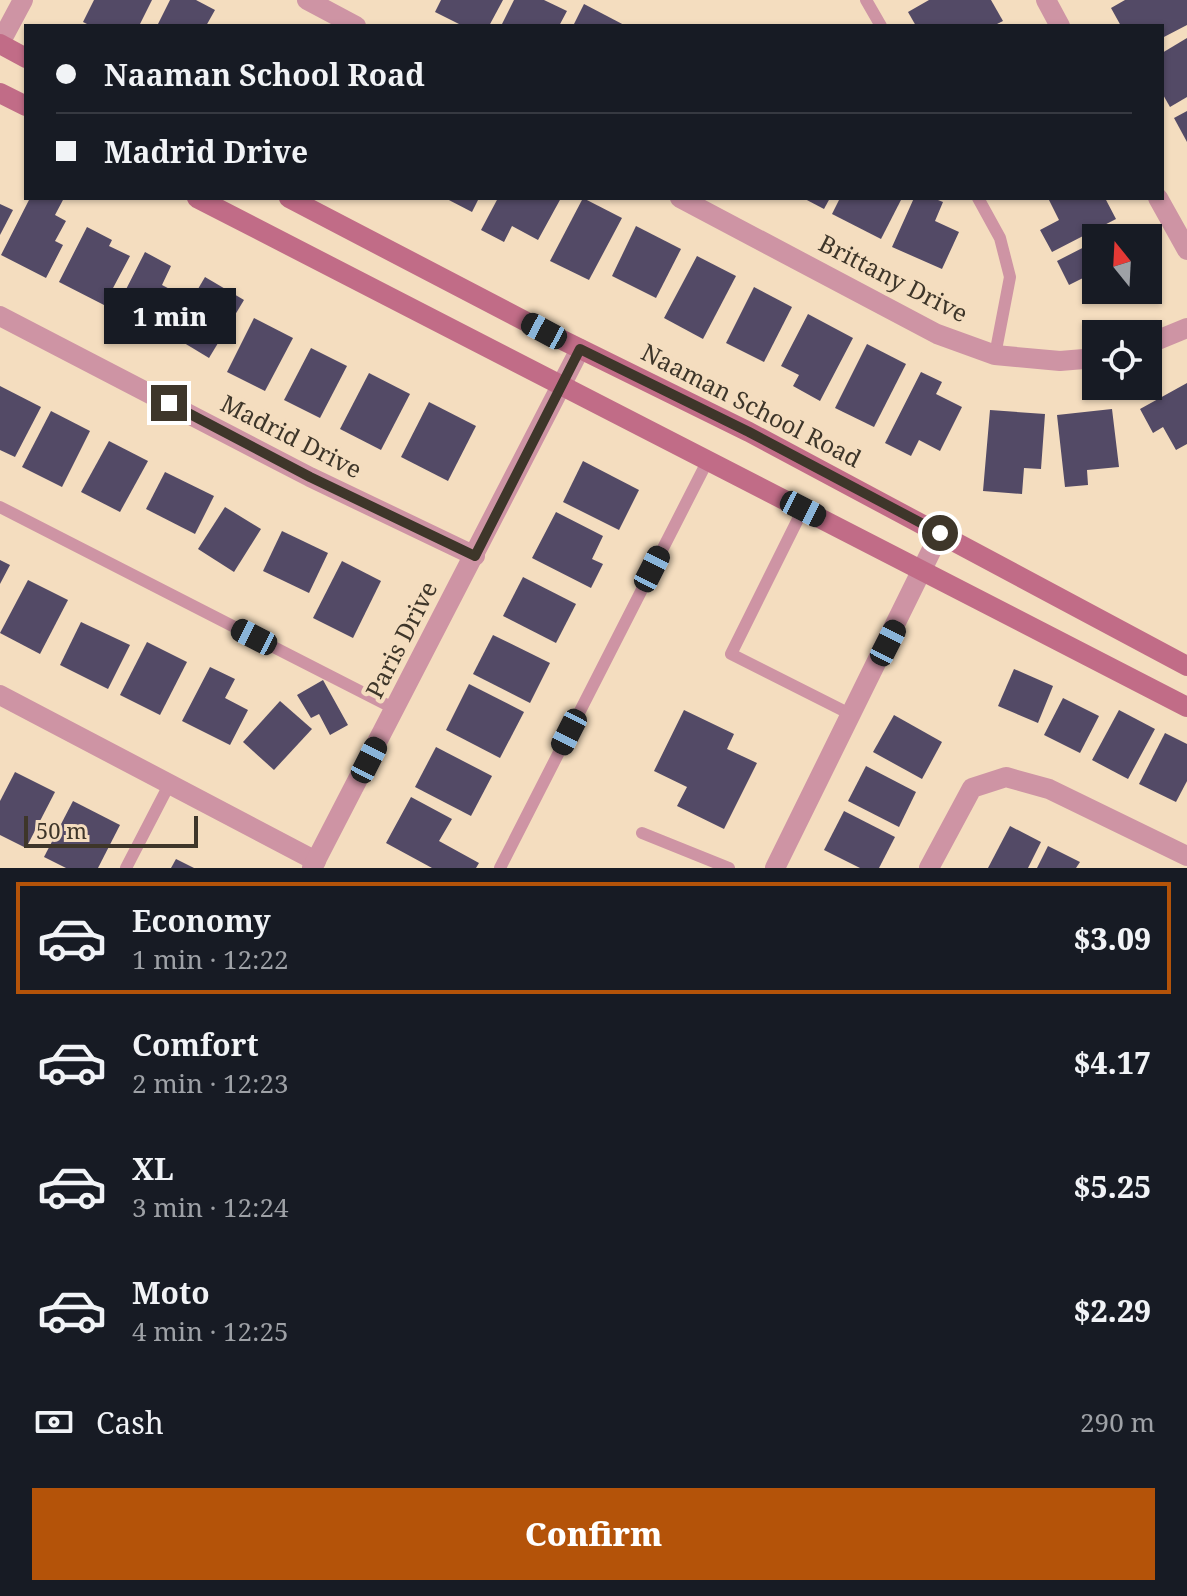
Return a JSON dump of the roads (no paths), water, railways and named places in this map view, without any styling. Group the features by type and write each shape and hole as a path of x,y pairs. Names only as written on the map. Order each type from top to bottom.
{"main road":[{"path":"0,44 24,57"},
{"path":"0,93 24,105"},
{"path":"201,200 1187,707"},
{"name":"Naaman School Road","path":"293,200 580,349 749,432 1187,666"}],"street":[{"path":"0,44 23,0"},
{"path":"307,0 352,24"},
{"path":"1046,0 1059,24"},
{"name":"Brittany Drive","path":"684,200 937,334 995,355 1060,361 1082,359"},
{"path":"1159,200 1187,250"},
{"name":"Madrid Drive","path":"0,316 310,477 475,556"},
{"path":"1162,338 1187,328"},
{"name":"Paris Drive","path":"314,864 580,349"},
{"path":"775,868 924,571 940,533"},
{"path":"0,695 170,783 314,864"},
{"path":"929,868 972,788 1006,777 1049,789 1187,856"}],"lane":[{"path":"866,0 880,24"},
{"path":"979,200 1000,238 1010,277 995,355"},
{"path":"500,868 708,460"},
{"path":"0,507 395,709"},
{"path":"803,509 731,654 852,715"},
{"path":"126,868 170,783"},
{"path":"642,833 729,868"}]}
